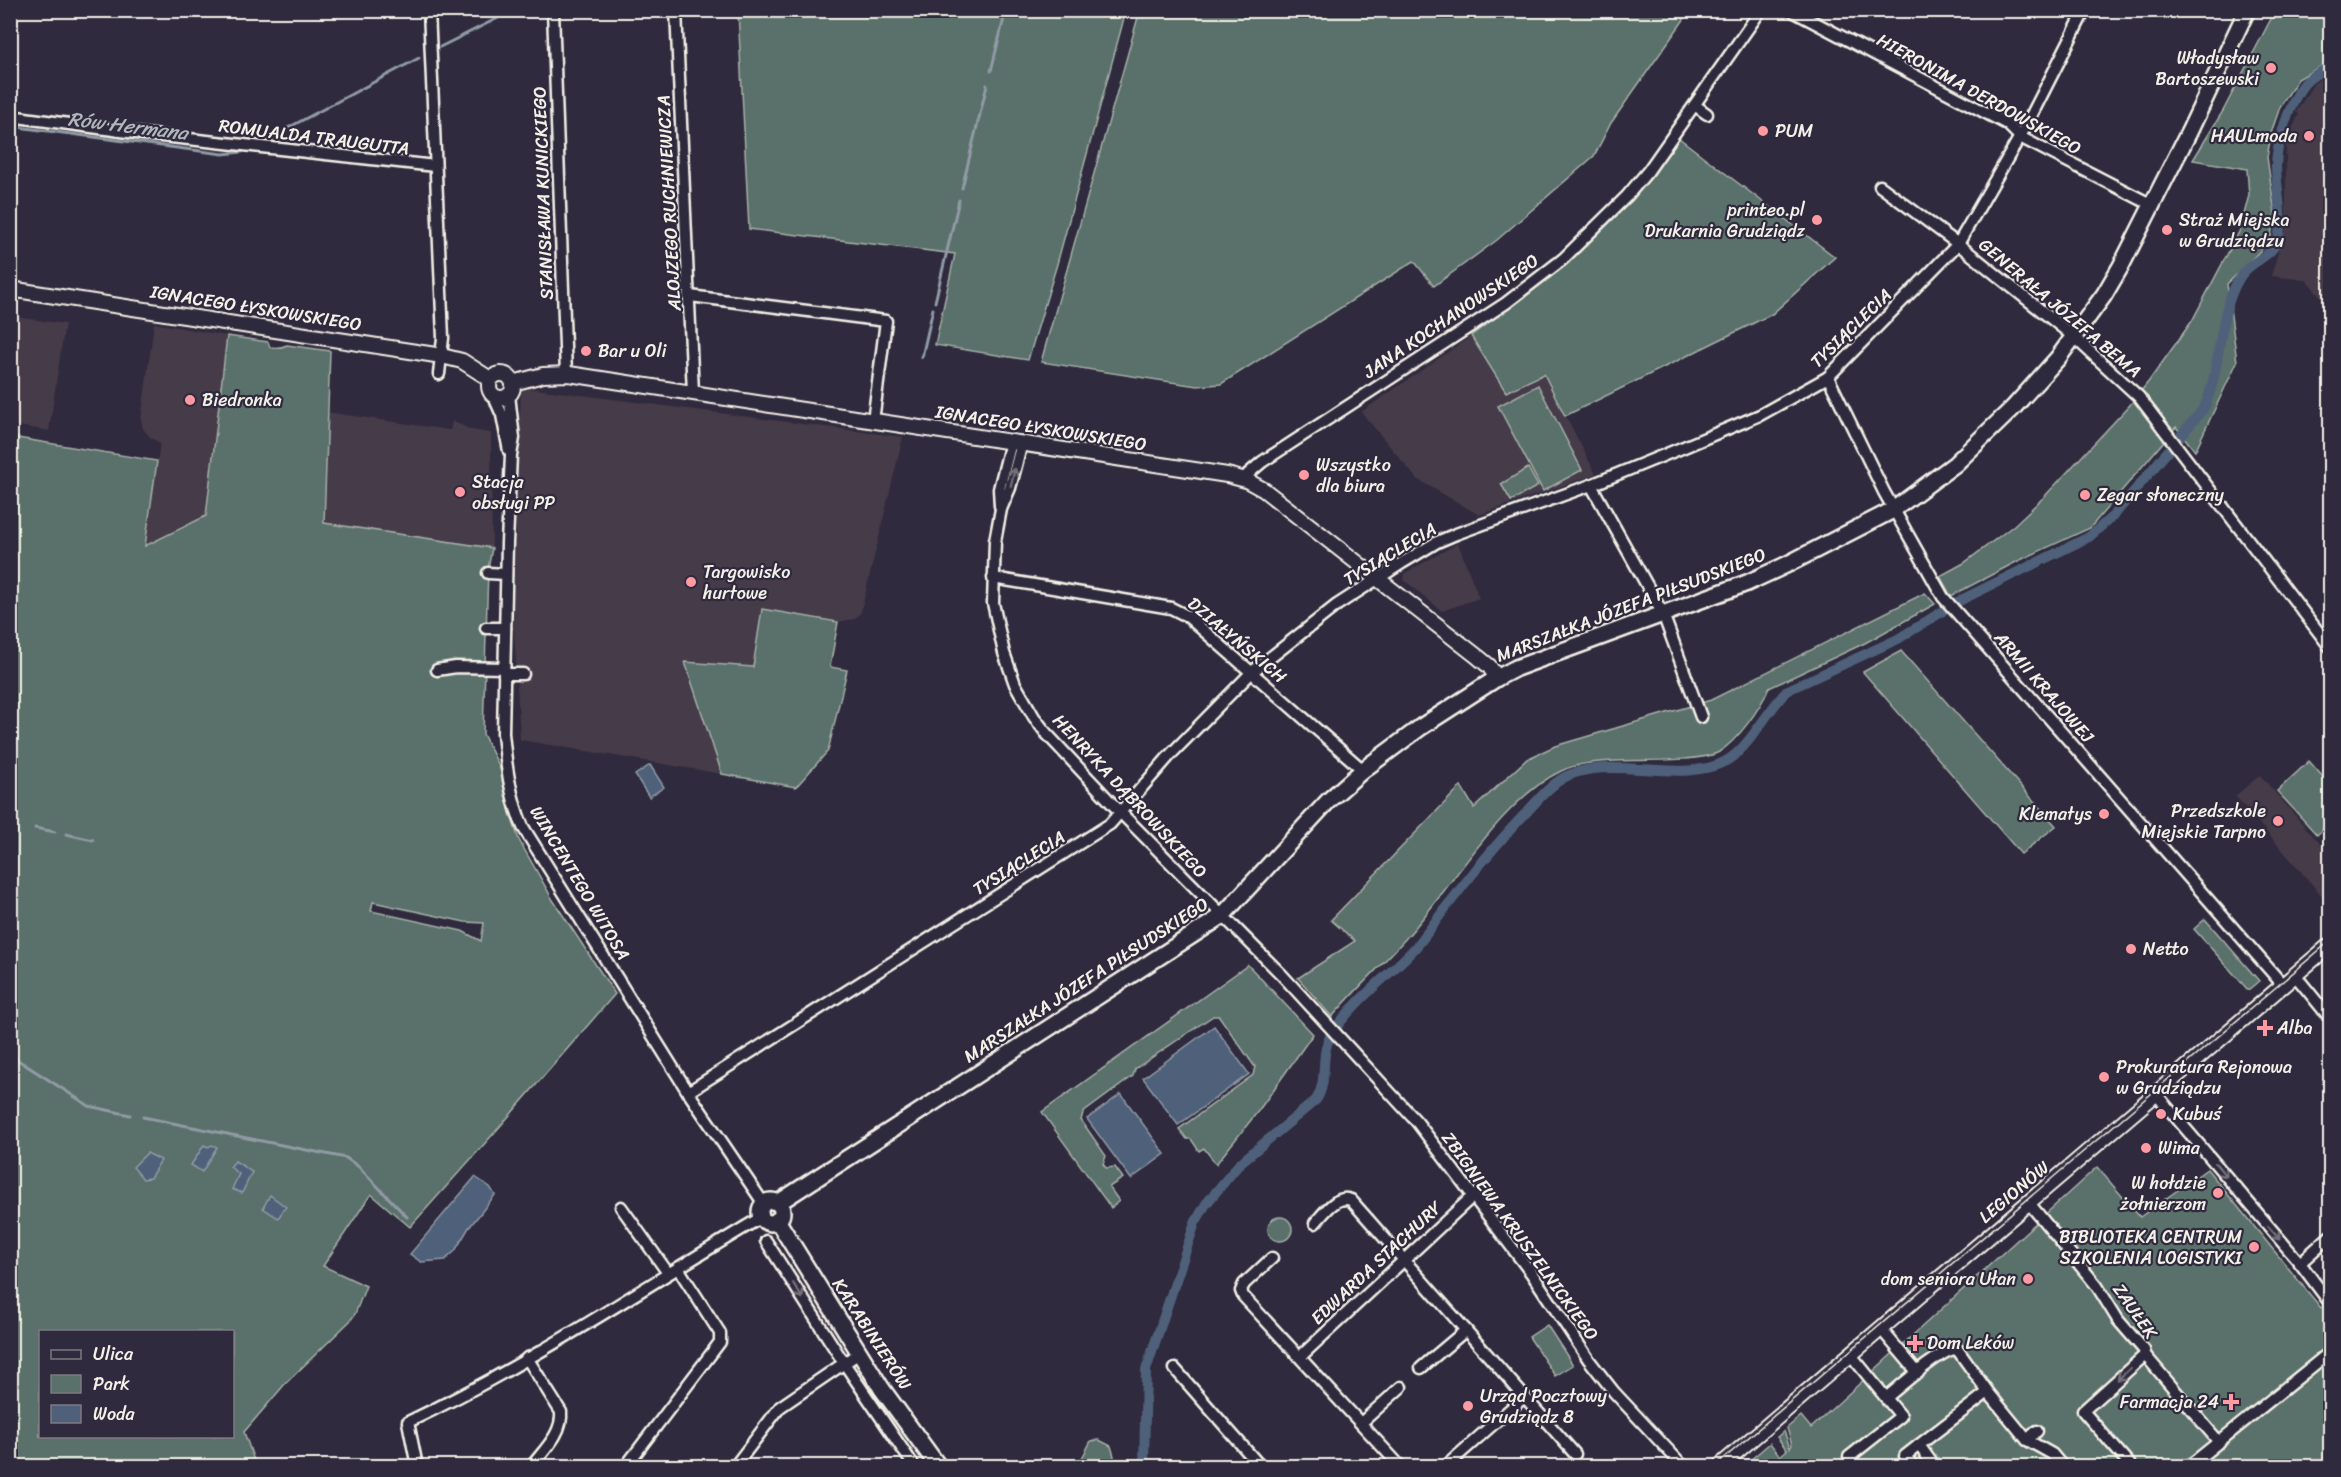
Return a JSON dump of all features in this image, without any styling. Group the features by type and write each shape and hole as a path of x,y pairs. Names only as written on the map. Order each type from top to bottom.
{"main road":[{"name":"MARSZAŁKA JÓZEFA PIŁSUDSKIEGO","path":"770,1211 1222,916 1329,800 1363,770 1421,727 1497,678 1525,665 1755,579 1893,510 1939,477 2013,408 2074,337 2104,295 2152,205 2247,10"},
{"name":"KARABINIERÓW","path":"770,1211 860,1353 939,1467"}],"street":[{"path":"429,10 443,338 439,374"},
{"name":"STANISŁAWA KUNICKIEGO","path":"553,10 566,374"},
{"name":"ALOJZEGO RUCHNIEWICZA","path":"676,10 693,393"},
{"name":"JANA KOCHANOWSKIEGO","path":"1246,480 1248,474 1262,462 1506,303 1563,259 1628,196 1666,148 1761,10"},
{"name":"HIERONIMA DERDOWSKIEGO","path":"1791,10 2007,124 2020,136 2152,205"},
{"name":"TYSIĄCLECIA","path":"688,1092 1110,824 1178,747 1252,672 1318,619 1378,578 1437,542 1591,485 1760,415 1828,377 1958,244 2020,136 2085,10"},
{"path":"1696,106 1707,114"},
{"name":"ROMUALDA TRAUGUTTA","path":"10,116 143,134 435,166"},
{"name":"GENERAŁA JÓZEFA BEMA","path":"1880,186 1958,244 2074,337 2139,397 2331,647"},
{"name":"IGNACEGO ŁYSKOWSKIEGO","path":"10,289 442,356 462,362 490,379"},
{"path":"690,296 886,321 873,421"},
{"path":"496,374 504,374 511,389 502,398 494,397 488,387 490,379 496,374"},
{"name":"IGNACEGO ŁYSKOWSKIEGO","path":"511,389 543,375 566,374 1227,475 1246,480 1264,490 1378,578 1489,666 1497,678"},
{"name":"ARMII KRAJOWEJ","path":"1828,377 1893,510 1944,597 2283,985"},
{"name":"WINCENTEGO WITOSA","path":"511,389 514,438 511,455 506,574 503,742 511,788 520,819 688,1092"},
{"name":"WINCENTEGO WITOSA","path":"494,397 502,415 511,455"},
{"name":"HENRYKA DĄBROWSKIEGO","path":"1016,443 1010,488 1000,509 993,578 993,603 998,630 1015,684 1046,733 1120,812 1282,975 1328,1026"},
{"path":"1591,485 1663,614 1701,717"},
{"path":"488,573 506,574"},
{"name":"DZIAŁYŃSKICH","path":"993,578 1171,608 1187,616 1363,770"},
{"path":"486,628 505,628"},
{"path":"437,670 456,667 523,674"},
{"name":"LEGIONÓW","path":"1720,1467 2331,945"},
{"path":"2295,975 2331,1018"},
{"name":"ZBIGNIEWA KRUSZELNICKIEGO","path":"1328,1026 1417,1122 1532,1274 1589,1360 1614,1392 1683,1467"},
{"name":"KARABINIERÓW","path":"688,1092 770,1211"},
{"path":"2156,1094 2300,1263 2331,1303"},
{"name":"EDWARDA STACHURY","path":"1301,1356 1474,1195"},
{"path":"1315,1222 1339,1199 1351,1200 1575,1454"},
{"name":"ZAUŁEK","path":"2028,1203 2097,1286 2118,1320 2144,1350 2145,1355 2219,1442"},
{"path":"621,1207 720,1333 720,1342 626,1467"},
{"name":"MARSZAŁKA JÓZEFA PIŁSUDSKIEGO","path":"417,1467 408,1422 455,1400 770,1211"},
{"path":"2300,1263 2331,1236"},
{"path":"766,1241 914,1467"},
{"path":"1272,1258 1244,1284 1241,1291 1400,1467"},
{"path":"1881,1329 1918,1373"},
{"path":"1421,1368 1466,1330"},
{"path":"1886,1398 1947,1350 1954,1349 2027,1440 2052,1454 2062,1467"},
{"path":"2189,1467 2331,1352"},
{"path":"735,1467 780,1407 860,1353"},
{"path":"1851,1355 1901,1416 1849,1457 1856,1467"},
{"name":"ZAUŁEK","path":"2132,1467 2083,1411 2145,1355"},
{"path":"527,1358 561,1412 562,1422 559,1430 532,1467"},
{"path":"1175,1369 1260,1467"},
{"path":"1361,1423 1401,1387"},
{"path":"1913,1467 1905,1456 1988,1392"},
{"path":"1446,1467 1524,1396"},
{"path":"2027,1440 2037,1431"},
{"path":"1919,1445 1934,1467"}],"shaded area":[{"path":"2330,73 2330,307 2306,280 2271,276 2286,226 2286,143 2299,114 2296,112 2314,83"},
{"path":"10,316 65,324 49,431 11,425"},
{"path":"154,323 227,336 206,516 144,546 160,443 151,438 143,429 141,420"},
{"path":"1471,336 1506,392 1544,374 1596,474 1479,515 1417,479 1361,412"},
{"name":"Targowisko hurtowe","path":"521,387 903,437 861,612 855,619 838,622 818,619 753,667 685,662 722,774 520,740 513,611"},
{"path":"327,412 450,430 452,421 472,430 491,433 492,548 324,524"},
{"path":"1458,543 1479,598 1442,611 1404,580 1405,573"},
{"name":"Przedszkole Miejskie Tarpno","path":"2260,775 2330,855 2330,905 2235,796"}],"green space":[{"path":"1140,10 1690,11 1611,123 1594,156 1497,240 1434,286 1414,261 1221,384 1197,386 1041,362"},
{"path":"738,11 1126,11 1057,264 1028,360 935,345 955,254 749,229"},
{"path":"2280,11 2324,11 2330,14 2330,61 2298,79 2280,107 2272,130 2267,157 2275,214 2270,241 2227,284 2237,362 2195,451 2176,427 2090,528 2018,561 1951,596 1940,576 1964,563 2013,526 2044,497 2129,406 2192,321 2240,230 2249,195 2247,169 2193,160 2223,111 2272,17"},
{"path":"1679,138 1835,257 1772,314 1565,416 1544,374 1506,392 1471,336 1608,224 1646,183"},
{"path":"227,336 268,342 270,347 279,348 287,345 330,351 324,523 492,548 488,569 483,734 500,768 510,813 519,840 553,900 615,994 410,1227 371,1194 323,1266 366,1286 355,1314 285,1384 244,1432 256,1466 11,1466 11,437 157,461 145,546 206,516","holes":["373,902 465,922 484,923 481,941 462,931 371,911"]},
{"path":"1538,385 1582,470 1543,491 1498,406"},
{"path":"1528,468 1538,486 1511,501 1501,484"},
{"path":"1925,593 1935,604 1865,643 1769,688 1748,723 1734,740 1719,752 1684,759 1587,763 1561,771 1539,784 1498,823 1407,937 1332,1017 1298,978 1355,941 1331,920 1461,786 1474,808 1527,759 1555,746 1711,700"},
{"path":"762,609 838,622 830,667 847,670 828,751 796,787 722,774 685,662 753,667"},
{"path":"1901,651 2056,826 2021,854 1863,672"},
{"path":"2309,761 2330,785 2330,823 2317,835 2277,791"},
{"path":"2205,919 2259,981 2248,990 2194,929"},
{"path":"1248,965 1313,1034 1259,1110 1216,1164 1204,1148 1199,1151 1191,1139 1187,1139 1179,1129 1253,1075 1255,1067 1219,1016 1213,1016 1135,1069 1133,1076 1083,1113 1081,1120 1106,1156 1103,1164 1106,1168 1115,1167 1123,1178 1109,1187 1119,1201 1111,1208 1042,1112"},
{"path":"2097,1167 2140,1217 2207,1169 2321,1308 2330,1301 2330,1466 1754,1466 1749,1461 1770,1443 1780,1456 1787,1450 1777,1437 1784,1431 1790,1448 1792,1445 1787,1428 1801,1416 1811,1428"},
{"path":"1280,1217 1288,1221 1292,1229 1288,1237 1280,1241 1272,1237 1268,1229 1272,1221"},
{"path":"1547,1325 1573,1365 1555,1376 1529,1337"},
{"path":"1099,1440 1111,1446 1114,1456 1112,1466 1081,1466 1081,1460 1091,1441"}],"water":[{"path":"650,765 664,787 649,797 635,775"},
{"path":"1214,1026 1249,1074 1178,1125 1143,1078"},
{"path":"1121,1094 1165,1154 1131,1179 1087,1119"},
{"path":"204,1145 217,1147 202,1172 191,1165"},
{"path":"147,1153 161,1160 150,1178 143,1179 133,1167"},
{"path":"235,1161 252,1172 242,1193 232,1189 239,1174 230,1167"},
{"path":"475,1177 490,1187 495,1195 468,1229 455,1251 445,1260 421,1262 410,1254"},
{"path":"270,1195 286,1207 278,1218 263,1208"}],"waterway":[{"path":"991,71 1006,10"},
{"name":"Rów Hermana","path":"440,47 498,18"},
{"name":"Rów Hermana","path":"271,137 419,58"},
{"path":"1144,1466 1146,1370 1195,1223 1206,1204 1240,1163 1316,1100 1322,1085 1327,1043 1350,1011 1416,947 1478,867 1559,780 1582,771 1602,768 1689,770 1708,768 1726,761 1750,739 1788,690 1898,639 1961,600 2089,537 2115,514 2204,408 2210,392 2232,292 2244,272 2266,255 2278,239 2280,211 2276,166 2278,146 2285,124 2304,84 2316,74 2330,67"},
{"path":"962,188 987,85"},
{"name":"Rów Hermana","path":"10,126 223,154 242,152"},
{"path":"935,302 959,200"},
{"path":"922,357 933,309"},
{"path":"35,828 55,832"},
{"path":"66,834 93,840"},
{"path":"10,1055 89,1106 130,1115"},
{"path":"143,1117 346,1158 359,1167 407,1217"}],"tram line":[{"path":"1715,1466 2330,941"}],"place":[{"name":"Władysław Bartoszewski","path":"2271,68"},
{"name":"PUM","path":"1763,131"},
{"name":"HAULmoda","path":"2309,136"},
{"name":"printeo.pl Drukarnia Grudziądz","path":"1817,220"},
{"name":"Straż Miejska w Grudziądzu","path":"2167,230"},
{"name":"Bar u Oli","path":"586,351"},
{"name":"Biedronka","path":"190,400"},
{"name":"Wszystko dla biura","path":"1304,475"},
{"name":"Stacja obsługi PP","path":"460,492"},
{"name":"Zegar słoneczny","path":"2085,495"},
{"name":"Targowisko hurtowe","path":"691,582"},
{"name":"Klematys","path":"2104,814"},
{"name":"Przedszkole Miejskie Tarpno","path":"2278,821"},
{"name":"Netto","path":"2131,949"},
{"name":"Alba","path":"2265,1028"},
{"name":"Prokuratura Rejonowa w Grudziądzu","path":"2104,1077"},
{"name":"Kubuś","path":"2161,1114"},
{"name":"Wima","path":"2146,1148"},
{"name":"W hołdzie żołnierzom","path":"2218,1193"},
{"name":"BIBLIOTEKA CENTRUM SZKOLENIA LOGISTYKI","path":"2254,1247"},
{"name":"dom seniora Ułan","path":"2028,1279"},
{"name":"Dom Leków","path":"1915,1343"},
{"name":"Farmacja 24","path":"2231,1402"},
{"name":"Urząd Pocztowy Grudziądz 8","path":"1468,1406"}]}
